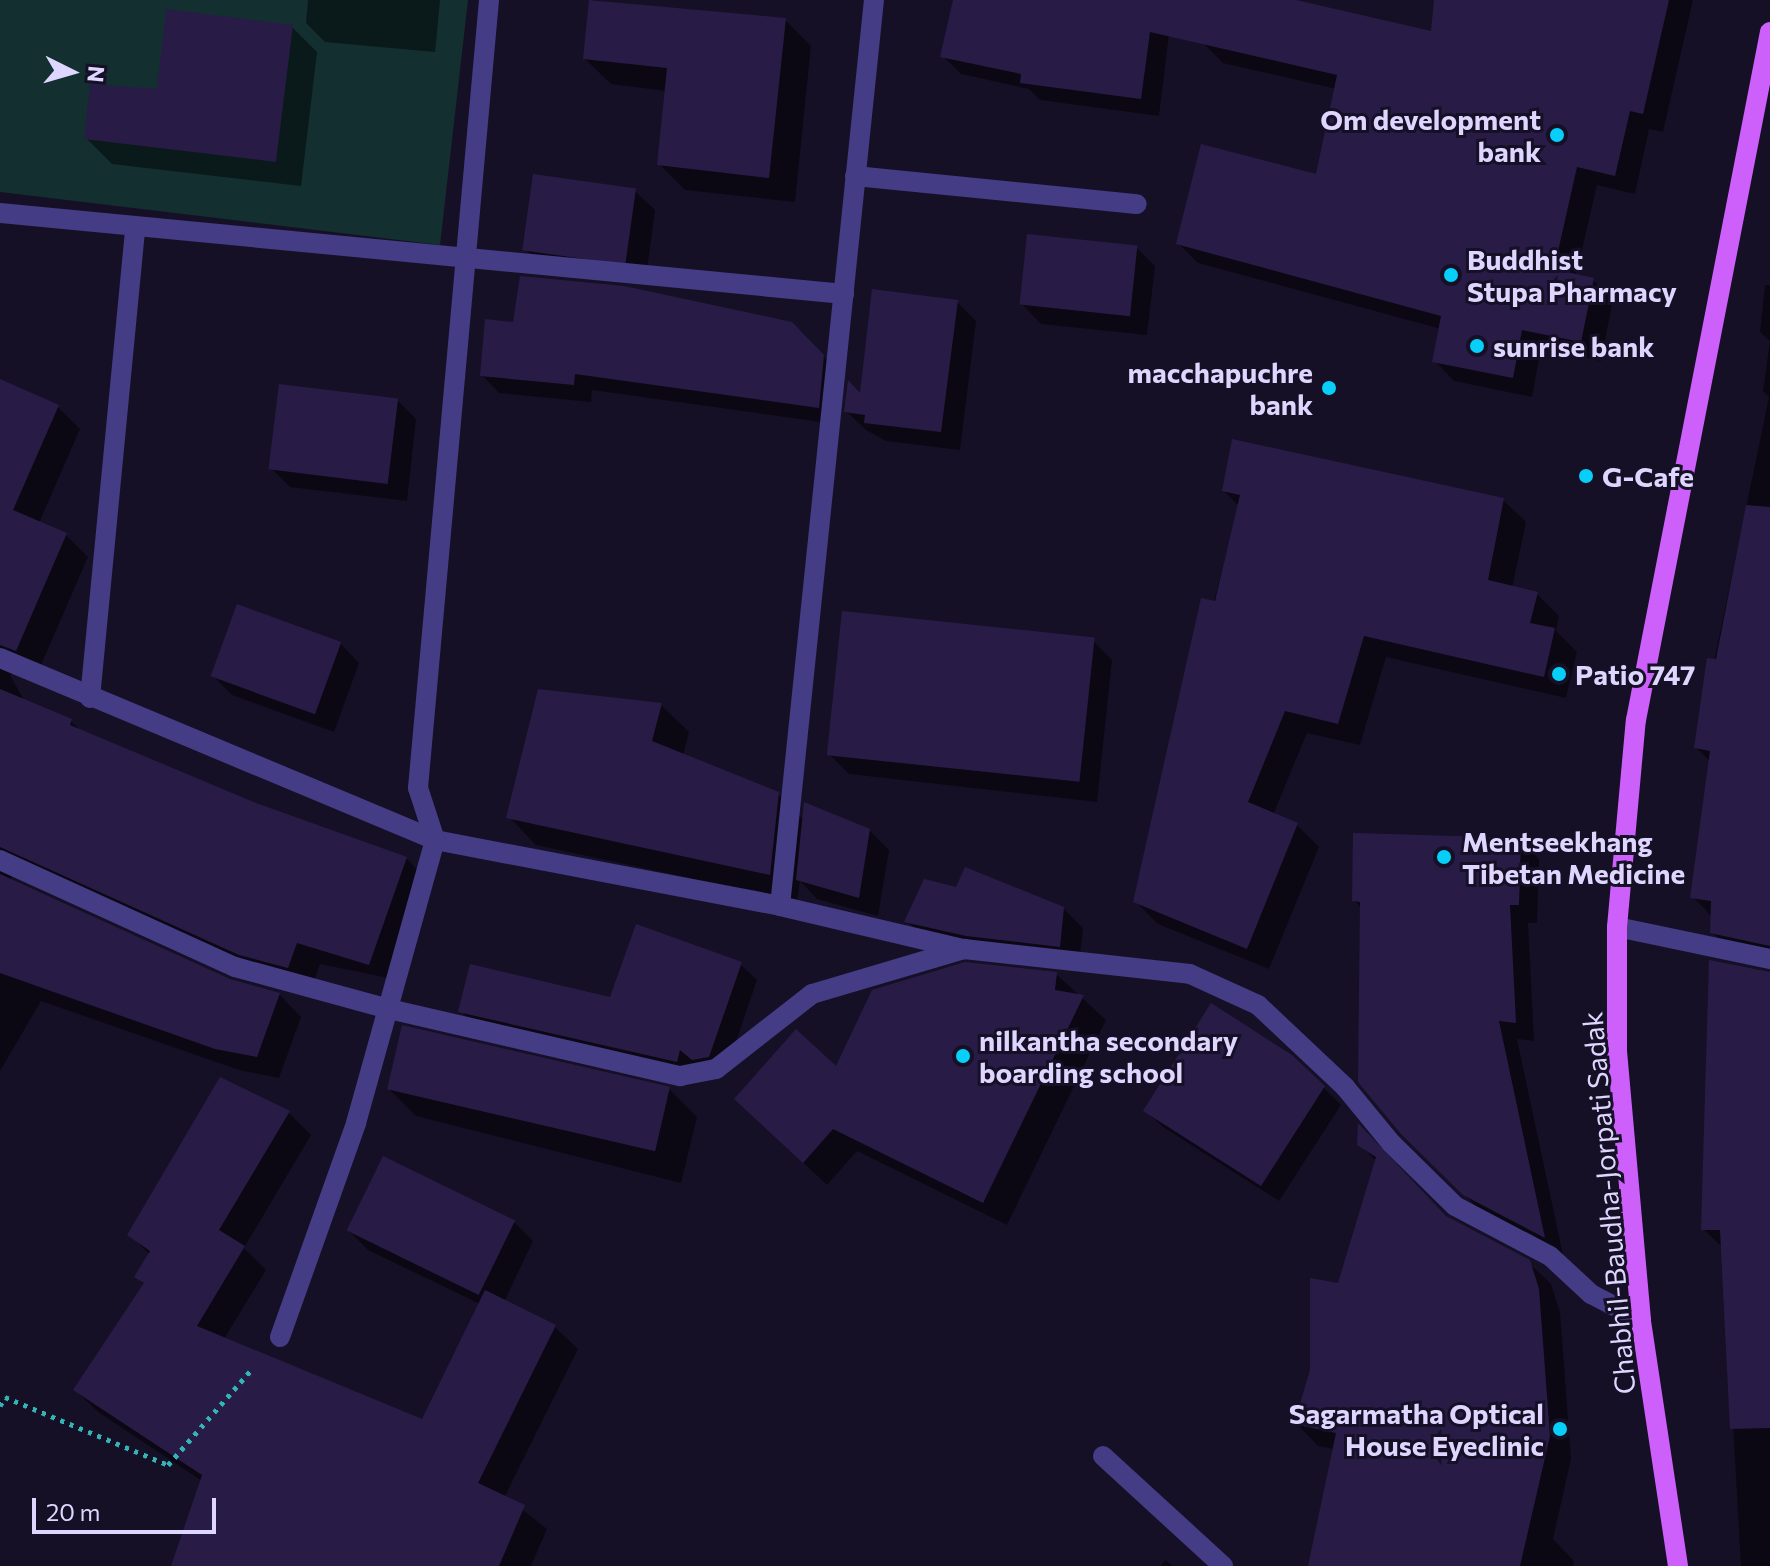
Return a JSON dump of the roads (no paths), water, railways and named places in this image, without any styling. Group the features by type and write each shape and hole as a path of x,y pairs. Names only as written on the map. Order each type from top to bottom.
{"main road":[{"name":"Chabhil-Baudha-Jorpati Sadak","path":"1678,1566 1641,1320 1617,1051 1617,927 1636,720 1770,32"}],"street":[{"path":"280,1337 356,1123 435,840 418,788 489,0"},
{"path":"780,906 874,0"},
{"path":"855,176 1137,204"},
{"path":"0,213 135,229 466,255 844,294"},
{"path":"90,698 135,229"},
{"path":"0,658 435,840 780,906 964,949 1190,974 1258,1005 1345,1087 1391,1143 1455,1206 1550,1256 1591,1294 1641,1320"},
{"path":"0,860 235,967 389,1009 680,1076 716,1069 812,994 964,949"},
{"path":"1617,927 1770,959"},
{"path":"1103,1456 1223,1566"}],"place":[{"name":"Om development bank","path":"1557,135"},
{"name":"Buddhist Stupa Pharmacy","path":"1451,275"},
{"name":"sunrise bank","path":"1477,346"},
{"name":"macchapuchre bank","path":"1329,388"},
{"name":"G-Cafe","path":"1586,476"},
{"name":"Patio 747","path":"1559,674"},
{"name":"Mentseekhang Tibetan Medicine","path":"1444,857"},
{"name":"nilkantha secondary boarding school","path":"963,1056"},
{"name":"Sagarmatha Optical House Eyeclinic","path":"1560,1429"}]}
